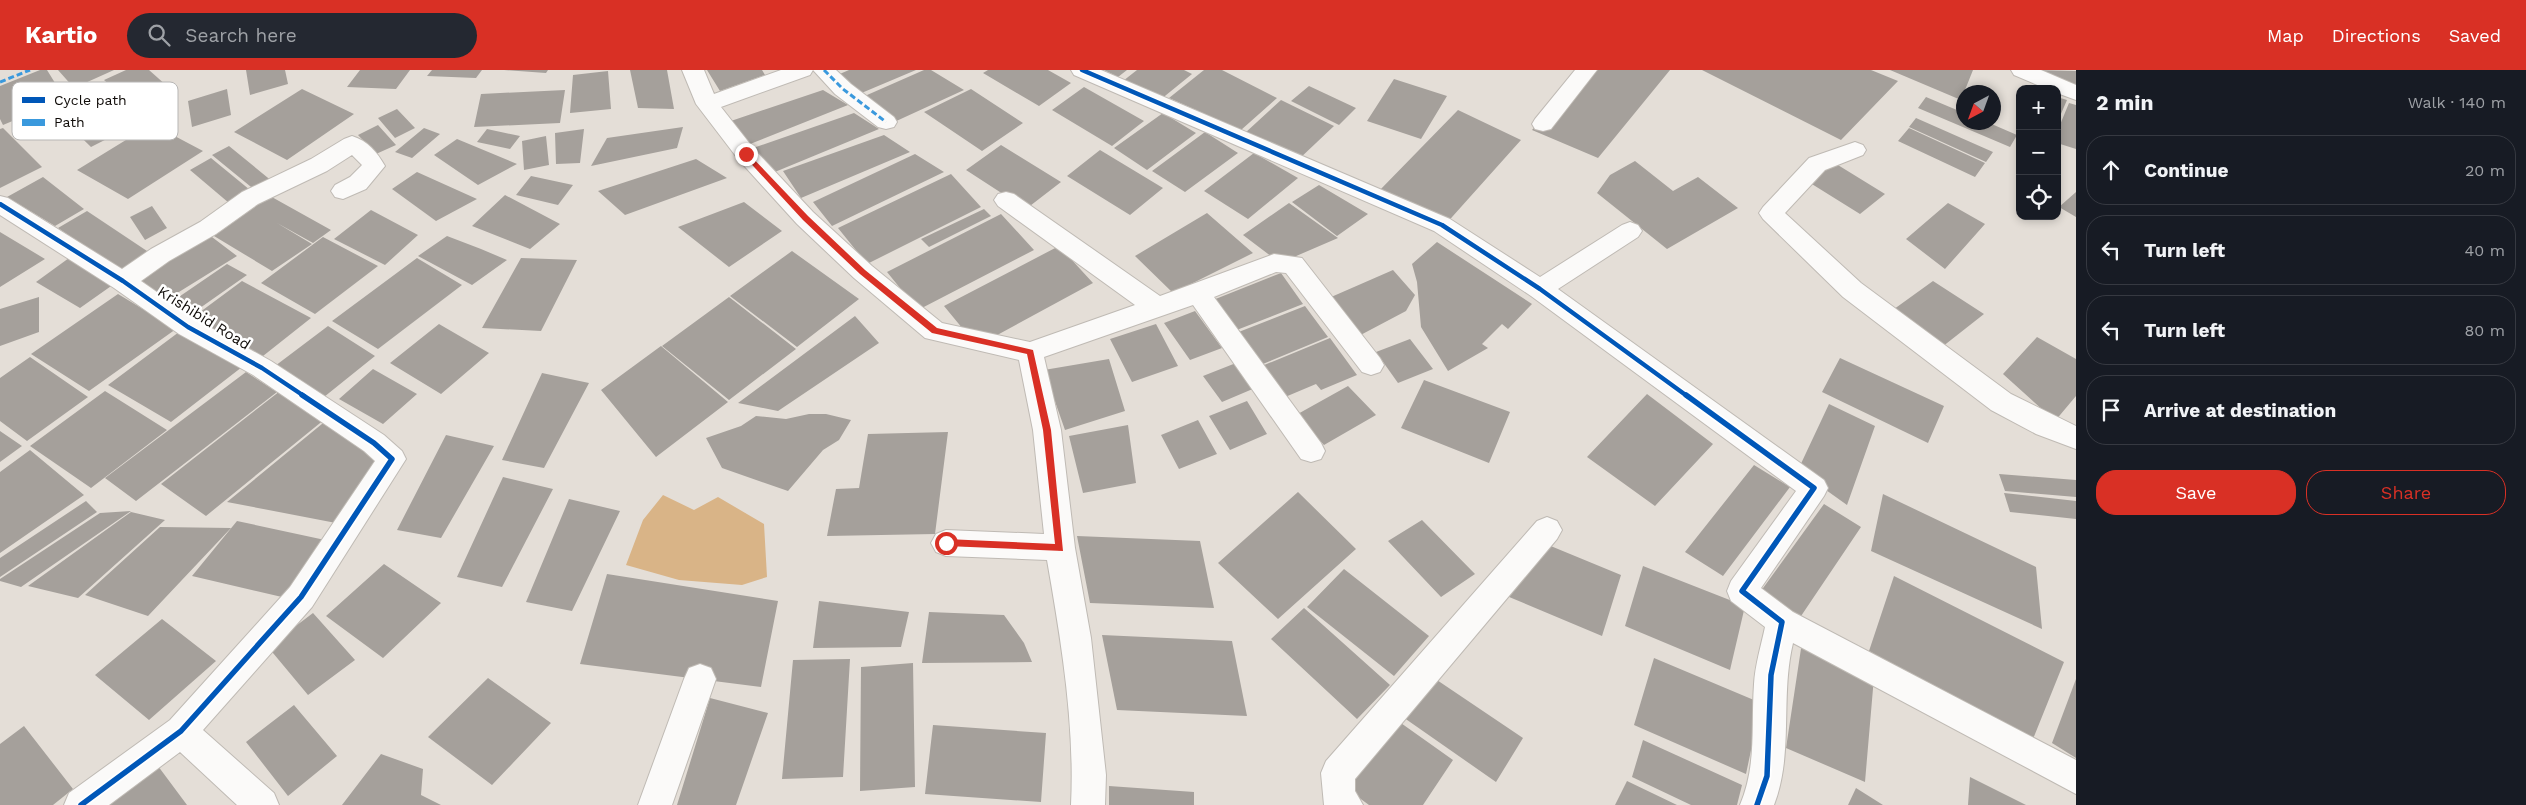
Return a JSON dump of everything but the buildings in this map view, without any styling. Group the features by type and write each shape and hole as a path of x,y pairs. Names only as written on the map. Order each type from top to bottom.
{"street":[{"path":"694,70 707,104 746,154 806,218 863,272 934,331 1030,352 1156,306 1198,293 1274,263 1293,264 1371,365"},
{"path":"707,104 802,70"},
{"path":"824,70 843,89 886,122"},
{"path":"1082,70 1442,225 1540,289 1814,488 1742,591 1782,622 2076,778"},
{"path":"1543,124 1586,70"},
{"path":"2022,70 2076,94"},
{"path":"123,281 160,255 208,228 250,198 319,165 352,144 365,153 374,166 358,182 343,191"},
{"path":"1855,150 1817,164 1771,213 1852,290 2001,402 2046,426 2076,438"},
{"path":"1006,200 1156,306"},
{"name":"Krishibid Road","path":"0,204 123,281 188,327 262,368 374,444 392,459 301,597 181,731"},
{"path":"1540,289 1630,231"},
{"path":"1198,293 1310,451"},
{"path":"1030,352 1047,430 1060,548 1076,638 1088,774 1088,805"},
{"path":"1346,805 1339,800 1338,773 1547,530"},
{"path":"946,543 1060,548"},
{"path":"1757,805 1764,790 1769,755 1770,682 1782,622"},
{"path":"655,805 700,679"},
{"path":"81,805 181,731 262,805"}],"shaded area":[{"path":"663,495 694,510 718,497 764,524 767,577 742,585 679,580 626,565 643,520"}],"marked path":[{"path":"0,82 30,70"},
{"path":"824,70 843,89 886,122"},
{"path":"946,543 1060,548"}],"cycle path":[{"path":"1082,70 1442,225 1540,289 1814,488 1742,591 1782,622 1771,675 1769,698 1770,745 1767,776 1757,805"},
{"path":"0,204 123,281 188,327 262,368 374,443 392,459 301,597 181,731 81,805"}],"route":[{"path":"746,154 806,218 863,272 934,331 1030,352 1047,430 1060,548 946,543"}]}
